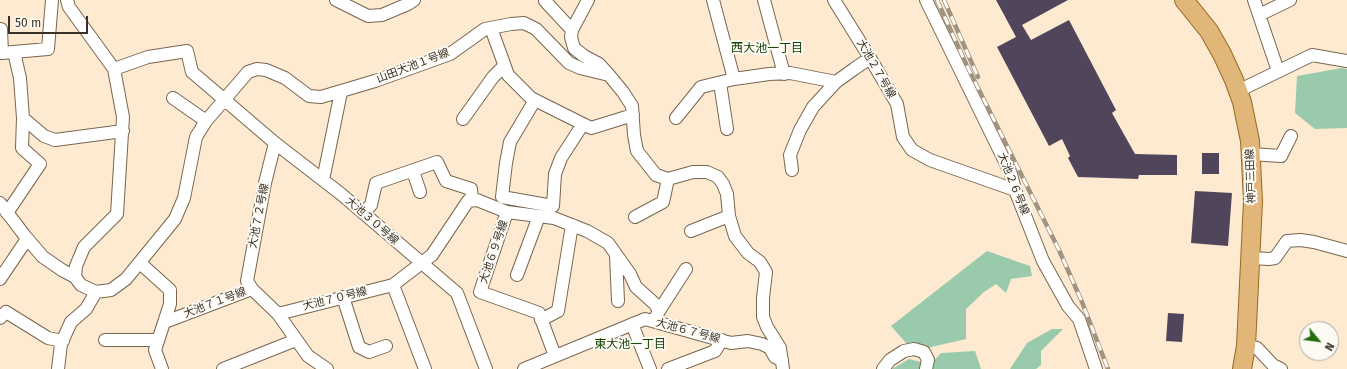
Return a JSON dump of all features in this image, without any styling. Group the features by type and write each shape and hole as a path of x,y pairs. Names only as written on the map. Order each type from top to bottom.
{"main road":[{"name":"神戸三田線","path":"1184,0 1216,42 1238,91 1247,122 1251,154 1253,201 1246,346 1242,369"}],"street":[{"path":"1,29 2,53 48,49 52,0"},
{"path":"67,0 68,7 114,69 124,117 117,214 84,247 76,266 75,277"},
{"path":"336,0 368,16 382,15 393,5 414,0"},
{"path":"545,0 572,30"},
{"path":"588,0 572,30 571,38 574,48 584,56 599,64 623,92 632,106 634,135 637,151 656,175 668,180 693,172 707,172 718,177 723,184 727,194 729,216 735,236 748,253 760,262 766,272 763,298 763,317 767,327 780,348 782,365"},
{"path":"713,0 734,79"},
{"path":"764,0 784,74"},
{"name":"大池２７号線","path":"834,0 870,58 896,104 903,137 912,150 930,160 1015,190"},
{"name":"大池２６号線","path":"926,0 1011,174 1015,190 1043,261 1068,306 1079,319 1096,369"},
{"path":"1254,0 1278,71"},
{"path":"1259,15 1290,0"},
{"name":"山田大池１号線","path":"96,292 111,290 126,279 175,219 184,198 196,137 206,121 248,72 257,69 266,70 285,78 309,96 321,97 375,81 450,54 485,29 524,23 536,29 569,63 580,68 610,75"},
{"path":"491,28 508,75 531,98 591,128 633,115"},
{"name":"大池３０号線","path":"114,69 148,57 187,51 192,72 274,143 323,180 457,293 486,369"},
{"path":"14,52 20,78 23,118 22,148 40,164 4,208 43,256 62,270 75,277 81,285 96,292 86,308 71,322 63,341 58,369"},
{"path":"1238,91 1312,55 1347,61"},
{"path":"792,170 790,155 800,130 813,107 836,82 870,58"},
{"path":"462,119 493,77 504,66"},
{"path":"676,118 701,87 734,79 769,74 784,74 836,82"},
{"path":"720,83 728,129"},
{"path":"323,180 341,92"},
{"path":"172,98 206,121"},
{"path":"535,100 510,142 502,197 553,206 555,174 562,158 583,124"},
{"path":"23,118 44,136 55,140 123,131"},
{"path":"1251,154 1281,156 1291,136"},
{"name":"大池７２号線","path":"252,289 247,281 248,274 274,143"},
{"path":"363,213 370,205 376,183 437,162 446,181 471,189 472,200 468,201 432,255 421,264"},
{"path":"413,171 420,192"},
{"path":"635,217 663,202 668,180"},
{"name":"大池６９号線","path":"472,200 477,200 507,212 480,292"},
{"path":"507,212 554,218 587,231 608,243 630,274 636,287 655,304 656,316"},
{"path":"517,275 539,216"},
{"path":"690,231 729,216"},
{"path":"541,320 558,312 572,225"},
{"path":"0,279 27,238"},
{"path":"1250,258 1275,258 1287,240 1300,240 1327,245 1347,251"},
{"path":"616,254 618,301"},
{"path":"140,263 170,290 170,304 155,350 162,369"},
{"name":"大池７０号線","path":"278,314 393,285 421,264"},
{"path":"656,316 686,269"},
{"path":"393,285 426,369"},
{"name":"大池７１号線","path":"165,322 252,289 278,314 308,356 327,369"},
{"name":"大池６９号線","path":"458,298 480,292 539,313 556,356"},
{"path":"343,297 359,347 369,352 386,346"},
{"path":"0,318 6,312 48,338 63,341"},
{"name":"大池６７号線","path":"524,369 632,324 656,316 731,343 748,341 762,344 770,348 782,365"},
{"path":"632,324 650,369"},
{"path":"104,340 158,340"},
{"path":"223,369 296,340"},
{"path":"668,369 715,351 722,340"},
{"path":"1246,346 1257,348 1273,364 1281,369"},
{"path":"883,369 890,360 904,351 914,349 924,352 928,360 926,369"}],"green space":[{"path":"1342,68 1347,69 1347,128 1315,129 1295,113 1297,76"},
{"path":"987,251 1030,266 1032,276 1011,279 1006,293 996,284 984,292 966,309 966,339 927,348 907,344 891,326"},
{"path":"1052,329 1063,329 1041,351 1041,365 1036,369 1010,369 1027,343"},
{"path":"975,351 981,369 930,369 930,365 941,353"},
{"path":"909,359 921,362 920,369 892,369"}],"building":[{"path":"996,0 1068,0 1022,25 1031,40 1069,20 1116,110 1112,113 1135,154 1177,155 1177,175 1139,175 1138,179 1078,177 1068,158 1070,156 1062,139 1049,146 997,47 1016,37"},
{"path":"1202,153 1219,153 1219,174 1202,174"},
{"path":"1195,191 1232,193 1228,246 1191,243"},
{"path":"1168,313 1184,314 1182,342 1166,341"}],"railway":[{"path":"937,0 967,66 1059,250 1082,302 1108,369"},
{"path":"944,0 978,77"}],"district":[{"name":"西大池一丁目","path":"767,49"},
{"name":"東大池一丁目","path":"630,345"}]}
